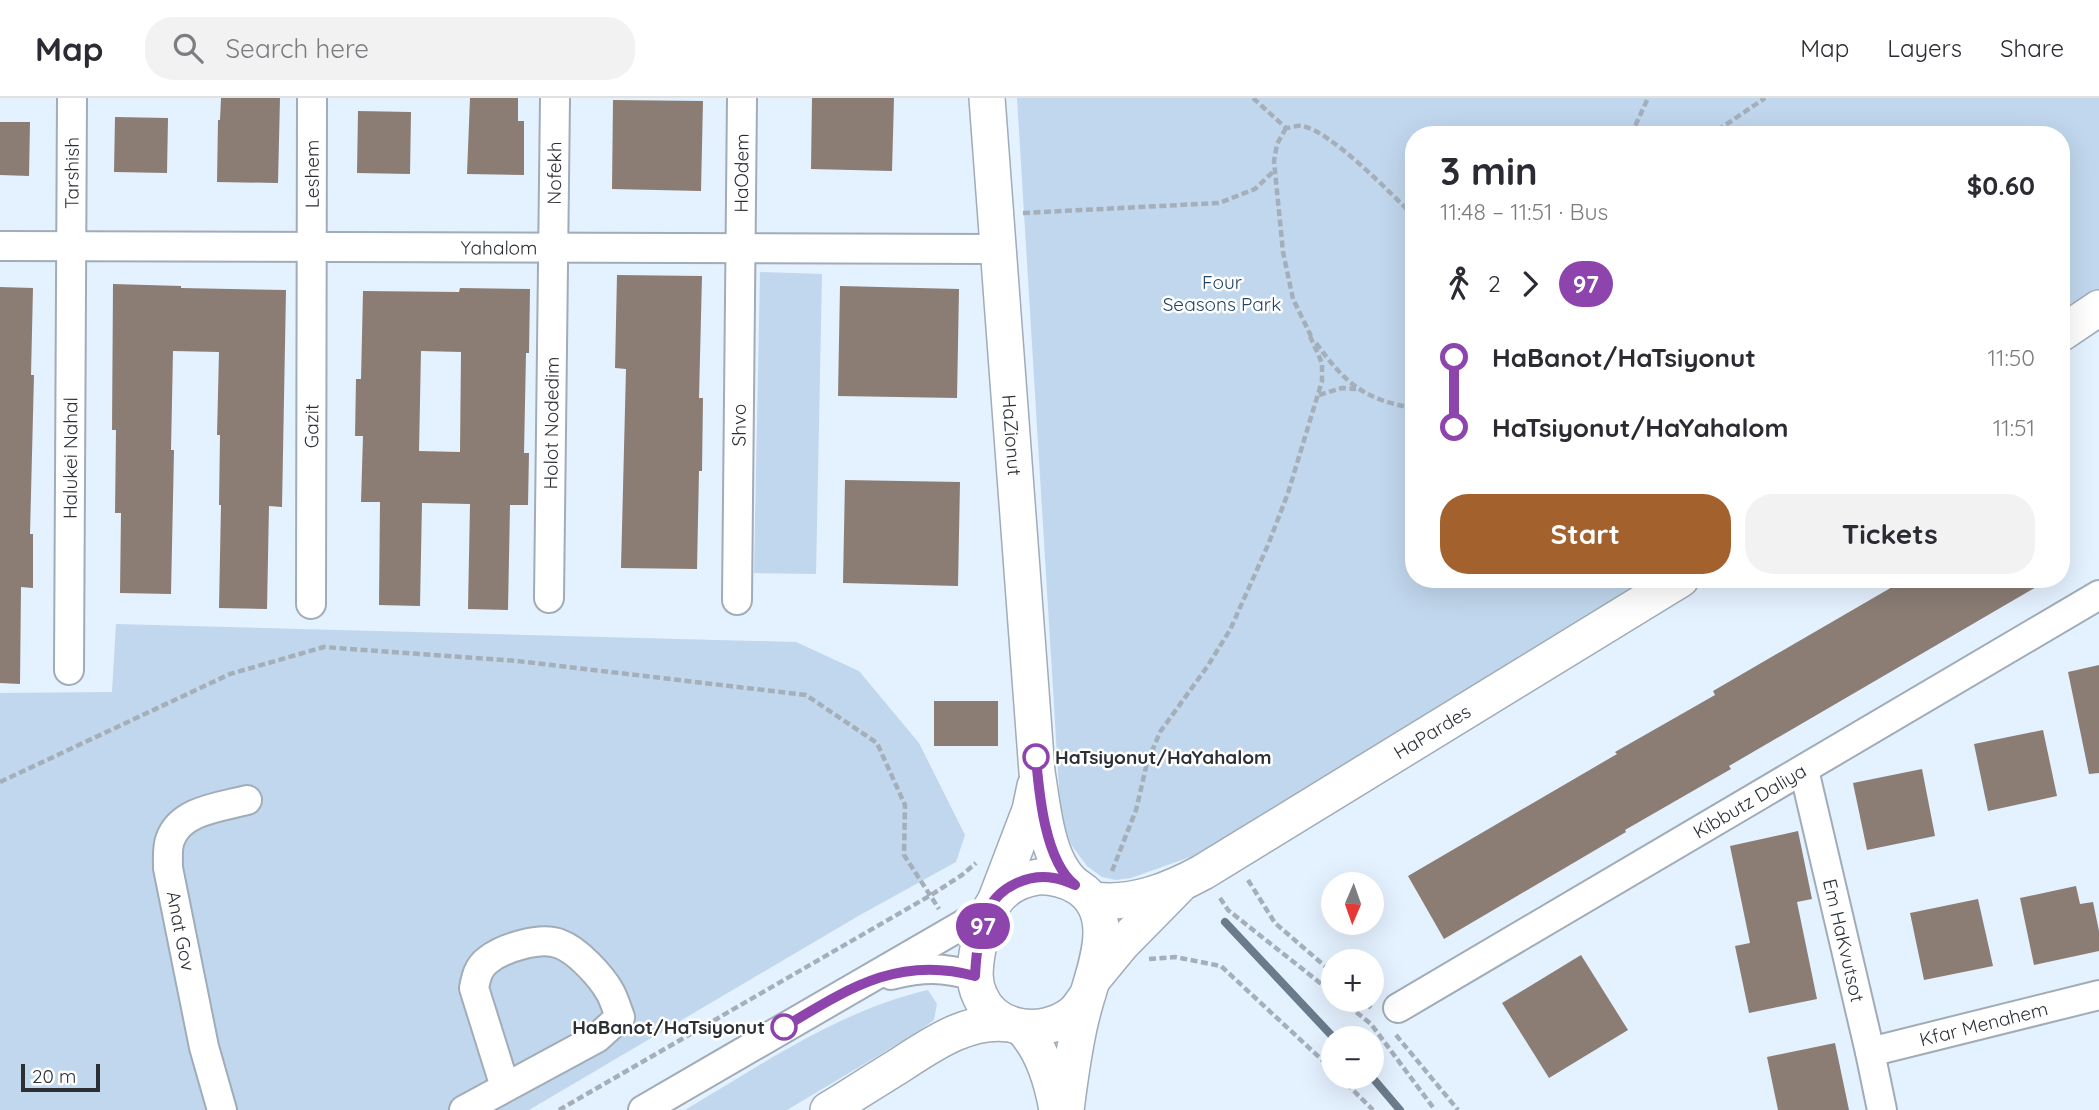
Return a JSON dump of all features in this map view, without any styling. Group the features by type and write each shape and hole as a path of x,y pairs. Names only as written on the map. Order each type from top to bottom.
{"street":[{"name":"Tarshish","path":"71,247 72,98"},
{"name":"Leshem","path":"312,98 312,247"},
{"name":"Nofekh","path":"553,248 555,98"},
{"name":"HaOdem","path":"742,98 742,248"},
{"name":"HaZionut","path":"987,98 1037,772 1048,837 1060,867 1069,880 1089,895"},
{"name":"Yahalom","path":"0,246 997,249"},
{"name":"Halukei Nahal","path":"69,670 71,247"},
{"name":"Gazit","path":"311,604 312,247"},
{"name":"Holot Nodedim","path":"549,598 553,248"},
{"name":"Shvo","path":"737,600 742,248"},
{"path":"2070,328 2099,308"},
{"name":"HaPardes","path":"1089,895 1125,900 1143,897 1206,870 1666,588"},
{"name":"Kibbutz Daliya","path":"1387,1015 2099,595"},
{"name":"Em HaKvutsot","path":"1804,770 1881,1110"},
{"name":"HaZionut","path":"992,904 1030,810 1037,772"},
{"name":"Anat Gov","path":"222,1110 204,1047 168,868 169,842 176,827 192,815 247,800"},
{"name":"HaPardes","path":"1090,988 1122,944 1206,870"},
{"path":"643,1110 831,999 865,983 952,932 992,904 1008,888 1028,879 1053,877 1089,895 1100,920 1101,936 1100,950 1076,1040 1066,1110"},
{"path":"936,1042 962,1013 976,981 979,946 992,904"},
{"path":"464,1110 597,1038 620,1017 610,992 585,961 559,943 530,942 486,961 476,975 474,988 505,1087"},
{"path":"865,983 918,969 957,971 976,981 980,997 987,1009 997,1018 1016,1025 1031,1036 1054,1093 1057,1110"},
{"path":"828,1110 936,1042 966,1028 987,1023 1035,1028 1060,1021 1072,1014 1090,988"},
{"name":"Kfar Menahem","path":"1870,1052 2099,995"}],"path":[{"path":"1253,98 1286,128 1301,126 1319,133 1338,146 1405,208"},
{"path":"1635,126 1648,98"},
{"path":"1724,126 1765,98"},
{"path":"1089,895 1136,810 1147,763 1160,732 1207,667 1230,629 1288,494 1319,395 1322,363 1293,299 1283,252 1274,160 1277,144 1286,128"},
{"path":"995,215 1219,203 1255,189 1274,170"},
{"path":"1309,334 1334,369 1356,389"},
{"path":"1319,395 1342,388 1356,389 1405,407"},
{"path":"0,782 230,674 324,647 517,661 806,695 877,743 905,806 904,855 952,932"},
{"path":"1206,870 1321,963"},
{"path":"1206,870 1228,909 1321,984"},
{"path":"559,1110 931,895"},
{"path":"1147,960 1175,957 1221,967 1321,1059"},
{"path":"1356,1012 1371,1024 1435,1110"},
{"path":"1382,1012 1458,1110"},
{"path":"1352,1089 1373,1110"}],"green space":[{"name":"Four Seasons Park","path":"1017,98 2099,98 2099,301 2070,320 2070,126 1405,126 1405,588 1636,588 1221,846 1131,878 1116,880 1102,877 1087,866 1072,846 1061,821"},
{"path":"760,272 822,274 816,574 754,573"},
{"path":"116,624 796,642 859,671 919,743 965,835 956,862 860,915 529,1110 0,1110 0,693 112,692"},
{"path":"928,990 937,1004 934,1020 787,1110 685,1110 773,1057 833,1025 895,999"}],"building":[{"path":"221,98 280,98 278,183 217,182"},
{"path":"470,98 518,98 518,121 524,121 524,175 467,174"},
{"path":"812,98 894,98 892,171 811,169"},
{"path":"613,100 703,101 701,191 612,189"},
{"path":"358,111 411,112 410,174 357,173"},
{"path":"115,117 168,118 167,173 114,172"},
{"path":"0,122 30,122 29,176 0,175"},
{"path":"617,275 702,276 699,398 703,398 702,471 699,471 697,569 621,568 626,369 615,368"},
{"path":"113,284 286,290 282,507 269,506 267,609 219,608 219,352 173,351 171,594 120,593 121,513 115,513 116,430 112,430"},
{"path":"840,286 959,289 957,398 838,396"},
{"path":"0,287 33,288 30,534 33,534 33,588 21,587 20,684 0,683"},
{"path":"460,288 530,289 524,453 529,453 528,505 510,505 508,610 468,609 470,504 422,503 420,606 379,605 380,502 361,502 363,436 355,436 356,379 361,379 363,291 459,292","holes":["421,351 461,352 460,452 419,451"]},
{"path":"845,480 960,482 958,586 843,583"},
{"path":"1890,588 2035,588 1729,766 1731,769 1444,939 1408,876 1715,695 1713,691"},
{"path":"2099,665 2099,773 2089,774 2068,672"},
{"path":"934,701 998,701 998,746 934,746"},
{"path":"2043,730 2057,796 1988,811 1974,744"},
{"path":"1922,769 1935,836 1867,850 1853,783"},
{"path":"1798,831 1812,899 1797,902 1817,999 1749,1013 1735,946 1750,943 1730,846"},
{"path":"2076,886 2080,904 2093,902 2099,931 2099,951 2034,965 2020,898"},
{"path":"1978,899 1993,966 1924,980 1910,913"},
{"path":"1581,955 1628,1030 1549,1078 1502,1003"},
{"path":"1835,1043 1849,1110 1778,1110 1767,1057"}],"waterway":[{"path":"1225,922 1323,1026"},
{"path":"1382,1089 1400,1110"}],"bus line":[{"name":"97","path":"784,1027 831,999 886,976 918,969 957,971 975,976 988,909 1008,888 1028,879 1042,877 1053,877 1075,885 1060,867 1048,837 1036,757"}],"place":[{"name":"HaTsiyonut/HaYahalom","path":"1036,757"},
{"name":"HaBanot/HaTsiyonut","path":"784,1027"}]}
